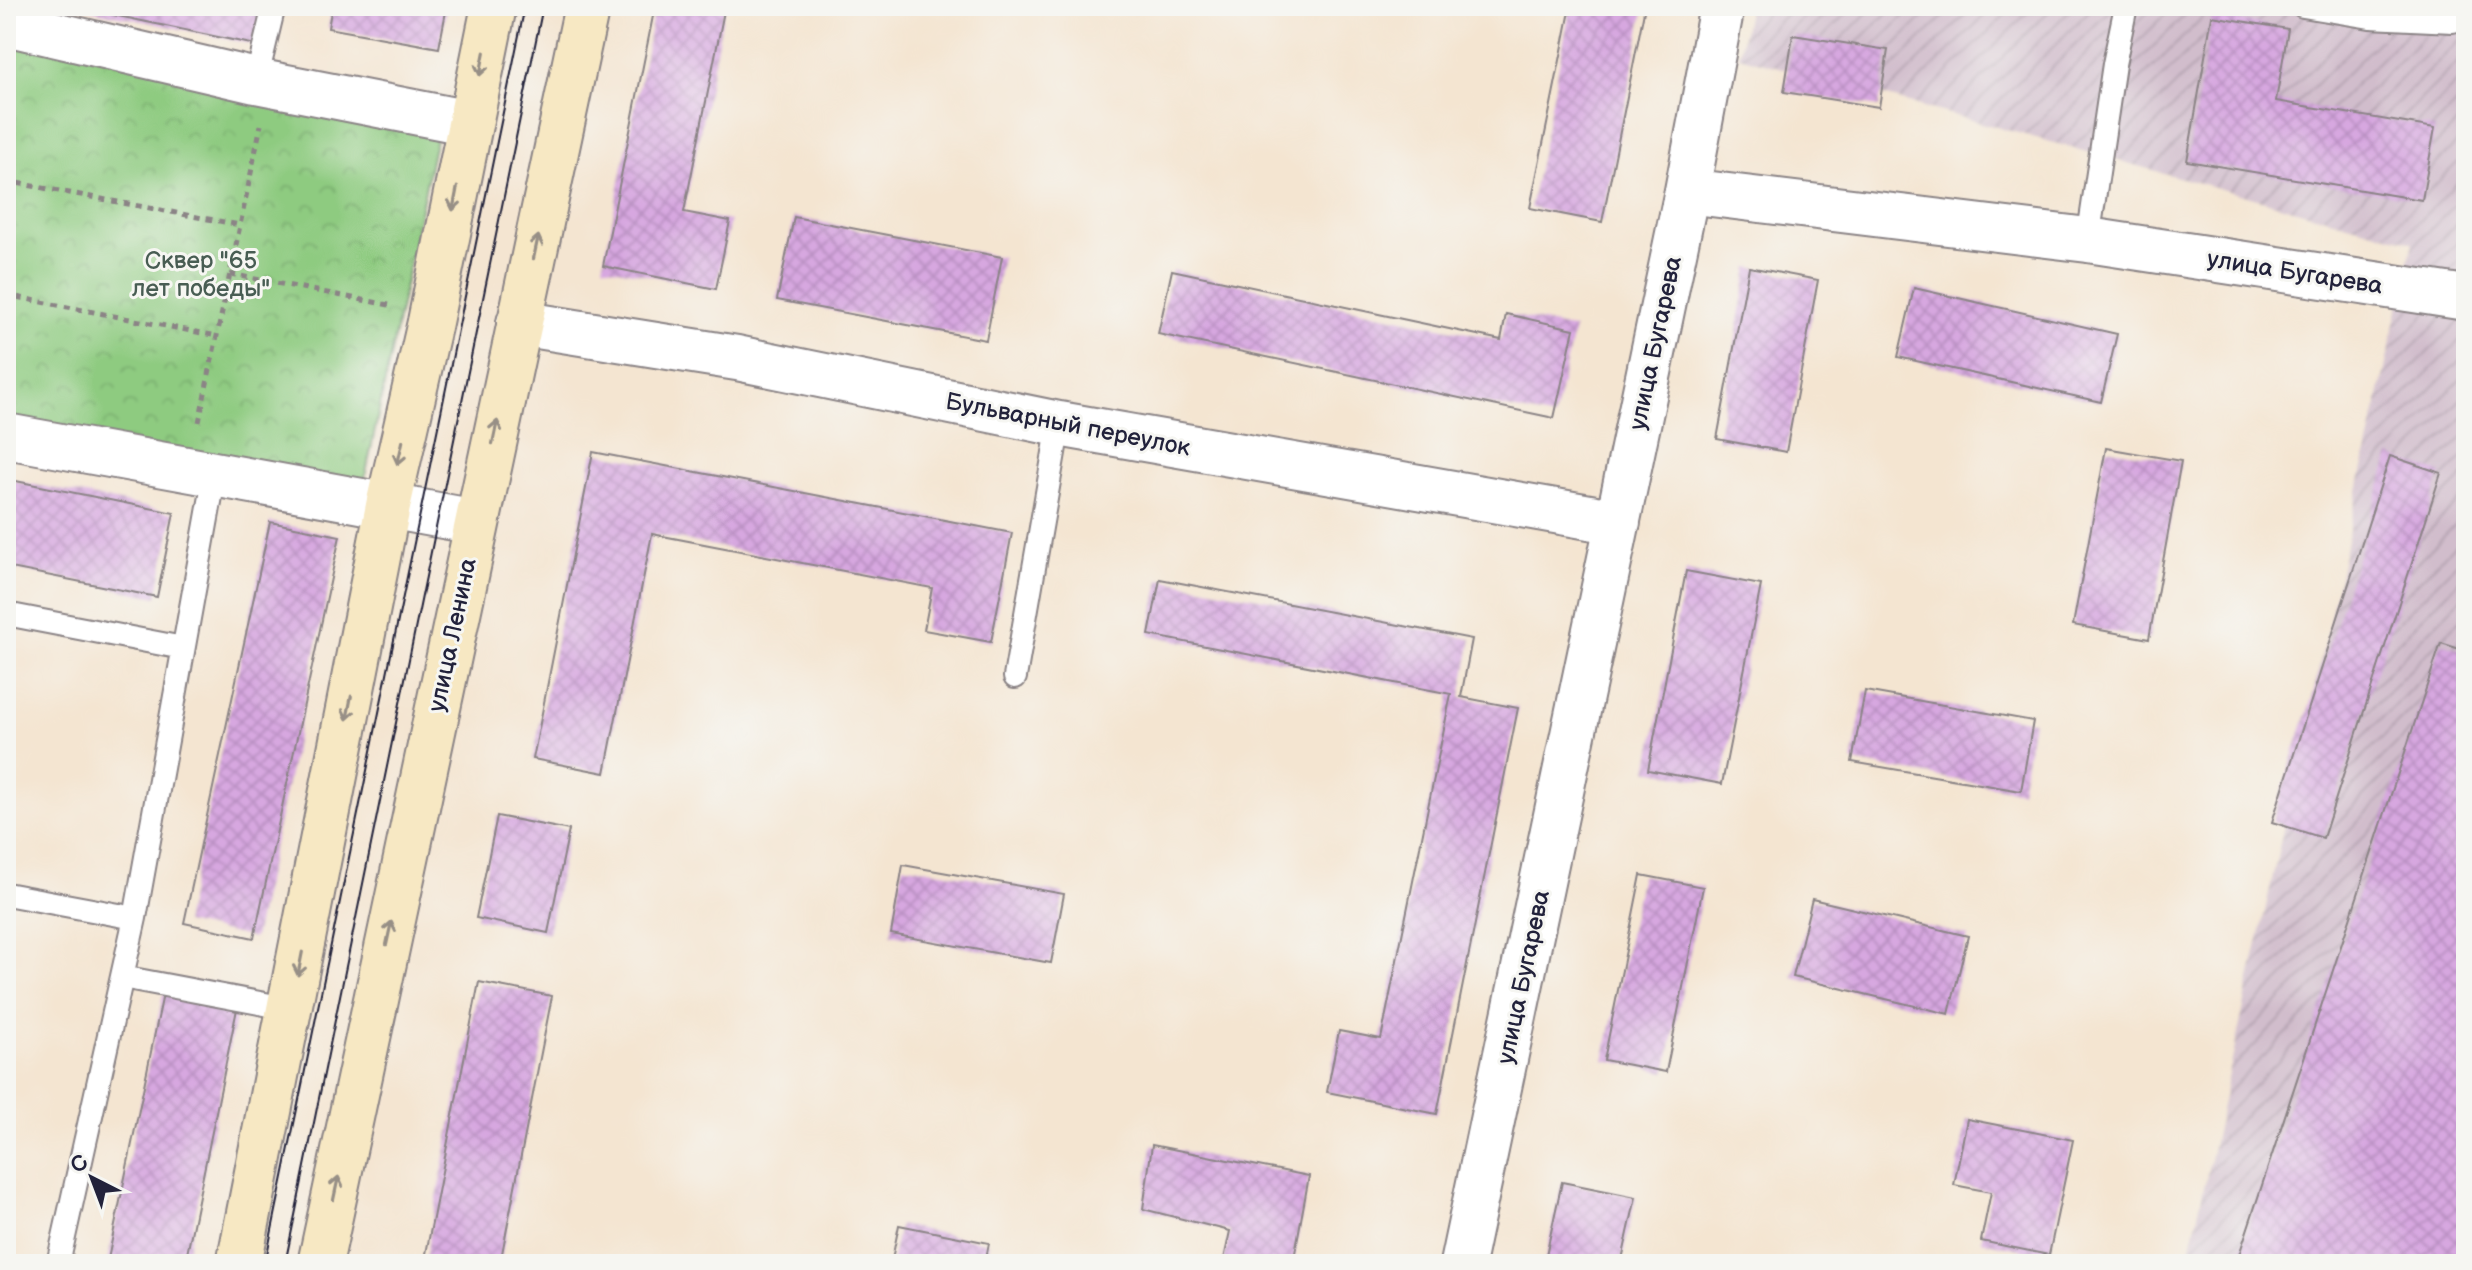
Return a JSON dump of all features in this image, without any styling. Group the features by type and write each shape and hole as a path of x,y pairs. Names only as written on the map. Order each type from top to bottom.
{"main road":[{"path":"239,1264 388,506 494,6"},
{"name":"улица Ленина","path":"320,1264 587,6"}],"street":[{"path":"1687,191 1722,6"},
{"path":"6,23 260,100 470,123"},
{"name":"улица Бугарева","path":"1462,1264 1687,191 2088,240 2466,298"},
{"name":"Бульварный переулок","path":"519,323 737,358 1059,424 1618,522"},
{"path":"6,436 476,522"}],"lane":[{"path":"260,100 274,6"},
{"path":"2088,240 2126,6"},
{"path":"2303,6 2370,17 2453,21 2466,11"},
{"path":"1015,677 1059,424"},
{"path":"58,1264 135,918 215,474"},
{"path":"6,614 183,648"},
{"path":"6,894 135,918"},
{"path":"122,977 291,1009"}],"path":[{"path":"199,422 240,225 260,100"},
{"path":"6,181 240,225"},
{"path":"230,274 406,308"},
{"path":"6,295 217,336"}],"shaded area":[{"path":"1749,6 2466,6 2466,1264 2187,1264 2413,242 1739,56"}],"green space":[{"name":"Сквер \"65 лет победы\"","path":"6,33 438,127 360,502 6,434"}],"building":[{"path":"71,6 264,6 256,45"},
{"path":"332,6 447,6 439,48 328,28"},
{"path":"655,6 725,6 684,212 730,221 716,289 603,266"},
{"path":"1571,6 1645,6 1602,222 1530,208"},
{"path":"2212,16 2288,29 2276,101 2435,128 2422,200 2187,161"},
{"path":"1793,35 1888,50 1879,107 1784,92"},
{"path":"794,217 1002,257 986,340 777,300"},
{"path":"1749,267 1818,280 1786,452 1717,439"},
{"path":"1172,270 1501,340 1506,314 1574,329 1554,418 1158,334"},
{"path":"1914,288 2117,334 2101,402 1898,357"},
{"path":"2106,448 2181,461 2149,639 2073,625"},
{"path":"593,452 1012,533 991,642 924,630 932,588 652,534 605,773 533,759"},
{"path":"2390,456 2441,473 2323,838 2272,822"},
{"path":"6,479 174,513 157,597 6,567"},
{"path":"270,522 340,536 254,938 184,923"},
{"path":"1686,571 1761,585 1722,784 1648,770"},
{"path":"1160,579 1472,639 1461,697 1518,708 1437,1114 1327,1092 1339,1031 1381,1039 1451,694 1149,635"},
{"path":"2441,643 2466,651 2466,1264 2236,1264"},
{"path":"1865,691 2033,721 2021,791 1852,762"},
{"path":"497,816 569,830 548,933 476,918"},
{"path":"903,865 1064,894 1051,963 891,934"},
{"path":"1641,875 1703,887 1666,1072 1604,1060"},
{"path":"1812,899 1968,936 1949,1014 1793,977"},
{"path":"479,982 552,996 500,1264 424,1264"},
{"path":"163,994 237,1009 185,1264 107,1264"},
{"path":"1967,1119 2073,1140 2049,1255 1981,1241 1991,1192 1954,1185"},
{"path":"1152,1145 1309,1176 1293,1264 1223,1264 1230,1231 1143,1209"},
{"path":"1562,1182 1636,1197 1621,1264 1544,1264"},
{"path":"899,1225 989,1243 985,1264 891,1264"}],"tram line":[{"path":"265,1264 525,6"},
{"path":"285,1264 543,6"}]}
